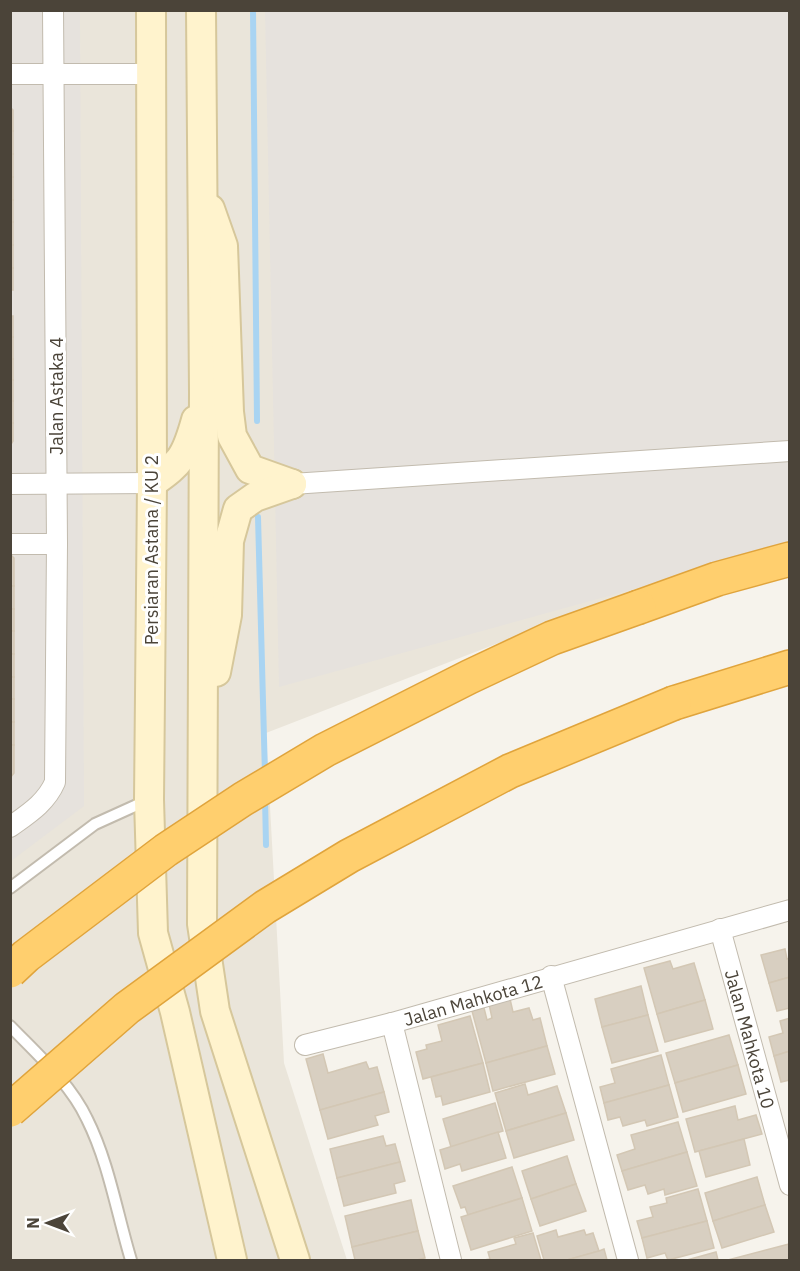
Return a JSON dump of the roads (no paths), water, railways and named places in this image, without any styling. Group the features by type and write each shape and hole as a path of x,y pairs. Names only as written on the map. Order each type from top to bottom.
{"highway":[{"path":"10,971 26,956 166,850 243,799 325,750 469,676 552,638 717,579 789,559"},
{"path":"10,1110 127,1008 275,901 349,856 510,771 674,704 789,667"}],"street":[{"name":"Jalan Astaka 4","path":"10,827 50,794 55,782 57,483 53,10"},
{"name":"Persiaran Astana / KU 2","path":"152,10 149,800 153,933 175,1012 227,1252"},
{"path":"201,10 204,392 202,924 215,1011 295,1260"},
{"path":"10,74 151,74"},
{"path":"202,184 223,246 229,412 232,436 250,469 292,484"},
{"path":"10,483 152,483 182,460 188,449 204,392"},
{"path":"203,738 227,615 229,541 238,509 255,497 292,484 789,451"},
{"path":"10,544 57,544"},
{"name":"Jalan Mahkota 12","path":"451,1260 392,1023 789,910"},
{"name":"Jalan Mahkota 10","path":"720,929 789,1185"},
{"path":"551,976 628,1260"},
{"path":"305,1045 392,1023"},
{"path":"238,1084 278,1260"},
{"name":"Persiaran Astana / KU 2","path":"191,1085 251,1260"}],"lane":[{"path":"10,888 94,824 149,800"},
{"path":"10,1026 65,1086 86,1117 101,1154 131,1260"}],"waterway":[{"path":"253,10 257,421"},
{"path":"258,517 265,775"},
{"path":"265,797 266,845"}]}
